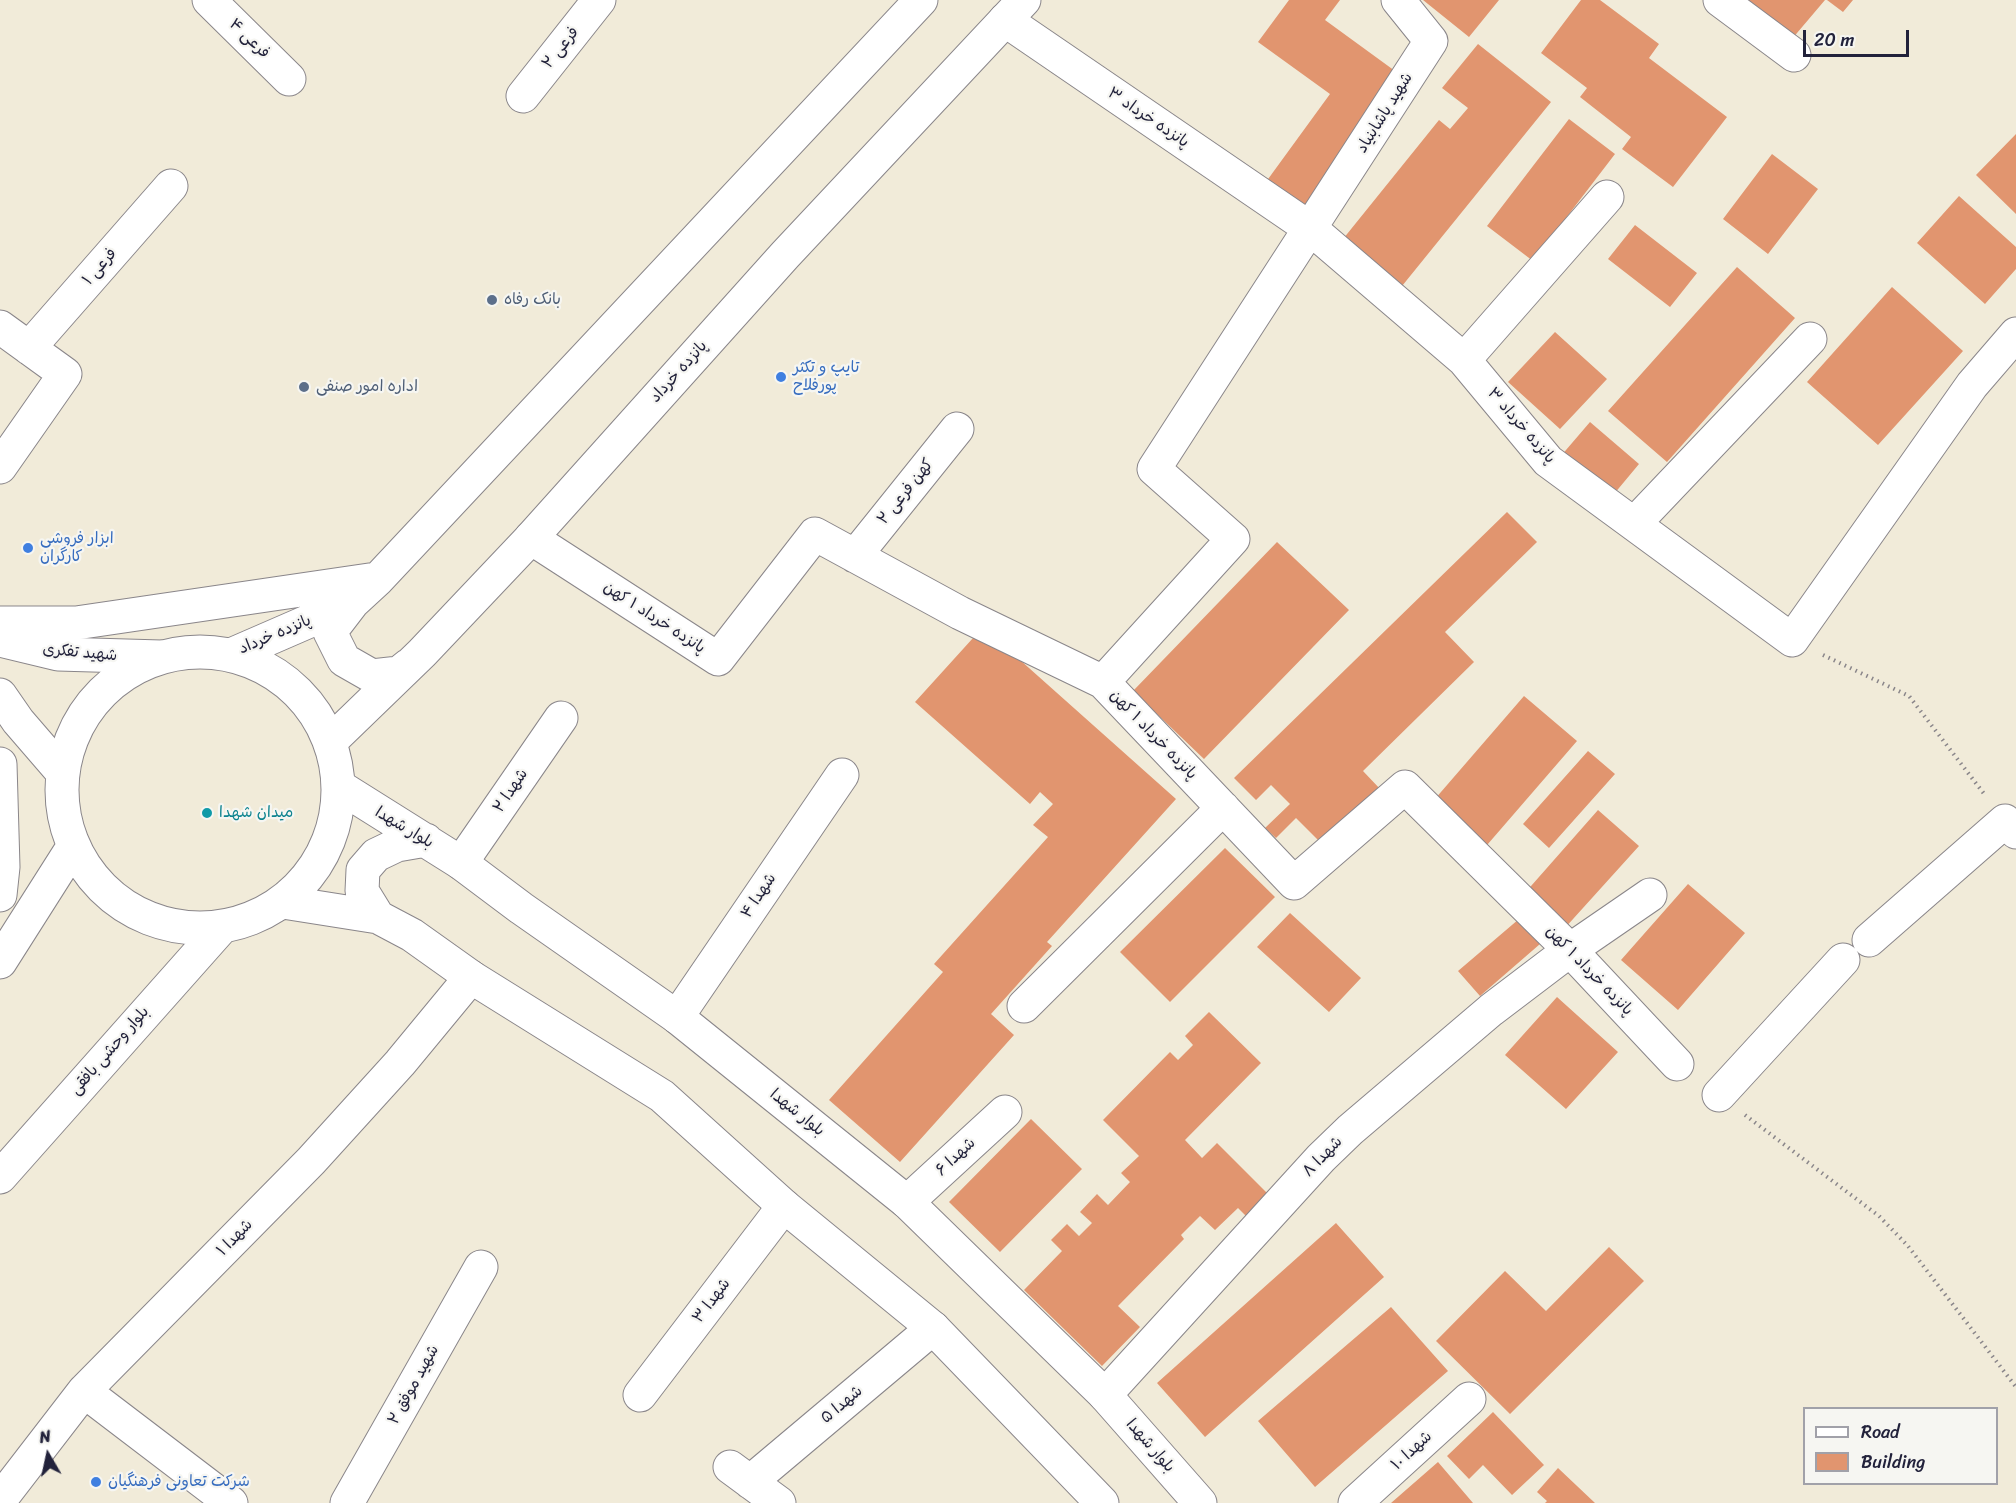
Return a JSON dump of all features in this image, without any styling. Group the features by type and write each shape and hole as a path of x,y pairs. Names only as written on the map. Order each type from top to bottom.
{"street":[{"name":"فرعی ۴","path":"209,0 290,79"},
{"name":"فرعی ۲","path":"523,96 599,0"},
{"name":"پانزده خرداد","path":"231,655 353,602 378,579 921,0"},
{"name":"شهید پاشابنیاد","path":"1311,229 1431,41 1398,0"},
{"path":"1720,0 1794,55"},
{"name":"پانزده خرداد","path":"331,741 423,653 531,538 785,255 1015,10"},
{"name":"پانزده خرداد ۳","path":"1015,10 1311,229 1464,360 1548,461 1792,640"},
{"name":"فرعی ۱","path":"29,348 171,186"},
{"path":"1464,360 1607,197"},
{"path":"1103,682 1233,540 1154,469 1311,229"},
{"path":"0,327 65,374 0,467"},
{"path":"1792,640 1972,385 2016,333"},
{"path":"1634,524 1810,339"},
{"name":"کهن فرعی ۲","path":"855,556 957,429"},
{"name":"پانزده خرداد ۱ کهن","path":"531,538 718,659 815,534 960,613 1103,682 1294,883 1405,787 1570,950 1677,1064"},
{"path":"0,623 76,623 378,579"},
{"path":"353,602 330,632 344,660 372,676 399,673 423,653"},
{"name":"شهید تفکری","path":"0,640 58,654 161,657"},
{"path":"196,651 231,655 292,685 315,711 331,741 340,787 334,831 314,870 283,902 254,918 222,927 177,927 134,912 98,885 73,847 62,810 62,772 73,733 94,700 125,674 161,657 196,651"},
{"path":"0,695 18,721 62,772"},
{"name":"شهدا ۲","path":"461,863 561,718"},
{"path":"0,765 3,867 0,895"},
{"name":"شهدا ۴","path":"677,1017 842,775"},
{"name":"بلوار شهدا","path":"340,787 461,863 521,908 677,1017 907,1202 1105,1395 1200,1503"},
{"path":"1024,1006 1223,808"},
{"path":"1869,940 2011,826"},
{"path":"378,916 362,891 363,870 376,855 397,845 426,840"},
{"path":"0,962 73,847"},
{"name":"شهدا ۸","path":"1105,1395 1321,1158 1491,1010 1570,950 1650,895"},
{"path":"283,902 378,916 412,934 471,977 662,1096 784,1206 933,1328 1089,1498"},
{"name":"بلوار وحشی بافقی","path":"0,1177 222,927"},
{"path":"1719,1095 1843,960"},
{"name":"شهدا ۱","path":"0,1500 84,1391 311,1161 400,1063 471,977"},
{"name":"شهدا ۶","path":"907,1202 1005,1112"},
{"name":"شهدا ۳","path":"640,1395 784,1206"},
{"name":"شهید موفق ۲","path":"347,1503 481,1267"},
{"name":"شهدا ۵","path":"779,1503 740,1475 933,1328"},
{"path":"84,1391 231,1503"},
{"name":"شهدا ۱۰","path":"1355,1503 1469,1399"}],"path":[{"path":"1792,640 1909,696 2011,826"},
{"path":"1719,1095 1879,1216 1908,1246 2016,1387"}],"building":[{"path":"1289,0 1340,0 1325,20 1406,79 1305,216 1263,186 1330,94 1258,42"},
{"path":"1423,0 1499,0 1469,37"},
{"path":"1581,0 1600,0 1659,44 1649,58 1727,117 1673,187 1622,149 1631,137 1580,97 1587,88 1541,53"},
{"path":"1731,0 1825,0 1786,46"},
{"path":"1827,0 1853,0 1843,12"},
{"path":"1478,44 1551,102 1398,291 1339,244 1439,120 1450,129 1468,108 1442,88"},
{"path":"1569,119 1615,154 1533,261 1487,226"},
{"path":"2016,134 2016,214 1976,175"},
{"path":"1772,154 1818,189 1768,254 1723,219"},
{"path":"1959,196 2016,247 2016,269 1985,304 1917,243"},
{"path":"1635,225 1697,273 1670,307 1608,259"},
{"path":"1737,267 1795,318 1667,462 1608,411"},
{"path":"1892,287 1963,351 1878,445 1807,382"},
{"path":"1555,332 1607,379 1560,429 1508,382"},
{"path":"1590,422 1639,464 1609,500 1560,457"},
{"path":"1507,512 1537,542 1445,632 1474,662 1363,771 1381,790 1324,846 1296,818 1276,838 1265,828 1290,804 1271,785 1256,800 1234,778"},
{"path":"1277,542 1349,610 1204,759 1133,691"},
{"path":"983,627 1176,799 1047,942 1052,946 991,1014 1014,1035 900,1162 829,1100 943,972 934,964 1048,837 1033,825 1053,804 1040,792 1030,804 915,702"},
{"path":"1524,696 1577,741 1481,852 1428,807"},
{"path":"1588,751 1615,774 1549,848 1523,824"},
{"path":"1598,810 1639,846 1564,929 1524,894"},
{"path":"1225,848 1275,897 1170,1002 1120,952"},
{"path":"1688,884 1745,933 1678,1010 1621,960"},
{"path":"1290,913 1361,978 1329,1012 1257,947"},
{"path":"1519,919 1540,944 1480,996 1458,971"},
{"path":"1557,997 1618,1052 1566,1109 1505,1055"},
{"path":"1209,1012 1261,1063 1185,1140 1202,1158 1217,1143 1268,1194 1246,1216 1238,1208 1215,1230 1200,1216 1181,1235 1184,1239 1118,1306 1140,1327 1102,1366 1024,1290 1062,1251 1051,1240 1067,1224 1079,1236 1092,1223 1080,1212 1097,1194 1108,1205 1130,1182 1121,1173 1139,1156 1103,1120 1170,1052 1178,1060 1193,1045 1185,1036"},
{"path":"1031,1119 1082,1169 1000,1252 949,1202"},
{"path":"1336,1223 1384,1277 1205,1437 1157,1383"},
{"path":"1609,1247 1644,1281 1510,1414 1436,1341 1505,1271 1546,1311"},
{"path":"1391,1307 1448,1371 1315,1487 1258,1421"},
{"path":"1493,1412 1544,1465 1512,1495 1483,1465 1469,1479 1447,1456"},
{"path":"1438,1462 1473,1503 1391,1503"},
{"path":"1558,1468 1595,1503 1545,1503 1547,1501 1537,1492"}],"place":[{"name":"بانک رفاه","path":"492,300"},
{"name":"تایپ و تکثر پورفلاح","path":"781,377"},
{"name":"اداره امور صنفی","path":"304,387"},
{"name":"ابزار فروشی کارگران","path":"28,548"},
{"name":"میدان شهدا","path":"207,813"},
{"name":"شرکت تعاونی فرهنگیان","path":"96,1482"}]}
